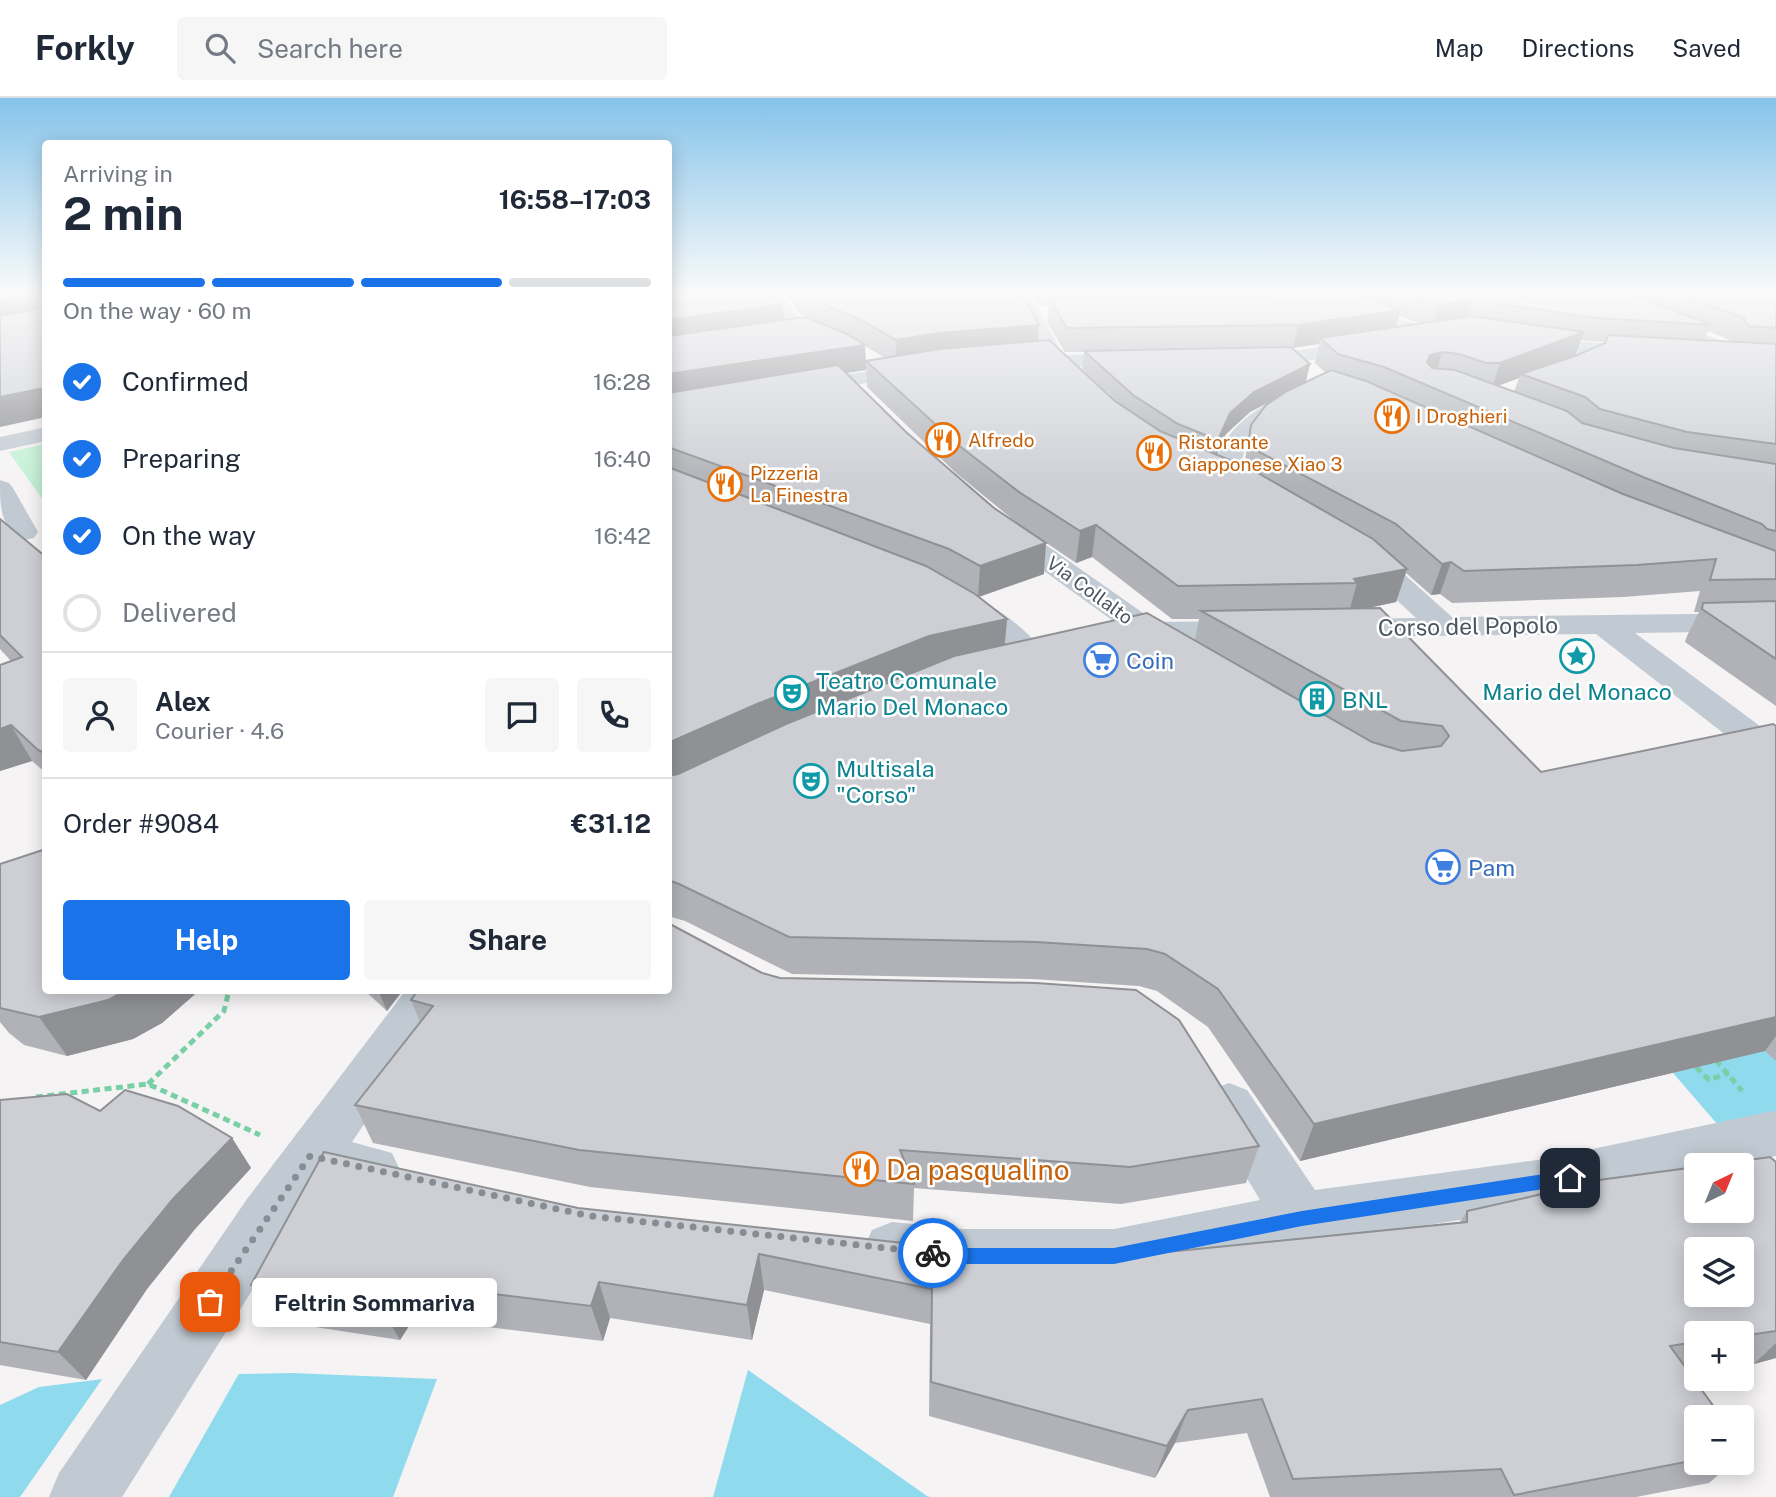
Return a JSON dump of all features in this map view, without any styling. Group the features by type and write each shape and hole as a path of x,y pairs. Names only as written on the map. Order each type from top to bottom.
{"street":[{"path":"866,357 897,373"},
{"path":"1224,358 1230,357"},
{"path":"1226,478 1231,450 1244,434 1317,383 1305,357"},
{"path":"1568,370 1587,361 1587,357"},
{"path":"1708,357 1766,361 1776,370"},
{"path":"1047,358 1156,359"},
{"path":"1047,358 1094,396"},
{"path":"778,391 854,390 897,373 939,366"},
{"path":"0,444 42,435"},
{"path":"0,488 23,532"},
{"name":"Via Collalto","path":"986,513 1004,530 1123,611 1147,632 1203,665"},
{"path":"1339,542 1375,563 1443,626"},
{"path":"943,592 978,611 1011,635 1047,653 992,666"},
{"name":"Corso del Popolo","path":"1322,629 1604,625 1768,616"},
{"path":"1604,625 1776,756"},
{"path":"1098,642 1147,632 1282,629"},
{"path":"83,1497 182,1344 310,1156 429,994"},
{"path":"1203,1065 1302,1218"},
{"path":"839,1243 963,1256 1114,1256 1302,1218 1545,1183 1773,1135"},
{"path":"310,1156 416,1179"}],"path":[{"path":"148,1084 224,1011 228,994"},
{"path":"1696,1067 1709,1080 1729,1073 1711,1054"},
{"path":"22,1099 148,1084 310,1156"}],"green space":[{"path":"42,445 42,499 9,452"}],"water":[{"path":"748,1370 927,1496 930,1497 713,1497"},
{"path":"292,1373 437,1379 393,1497 0,1497 0,1405 39,1387 127,1376"}],"pier":[{"path":"241,1370 169,1497 20,1497 105,1375"}],"building":[{"path":"0,357 42,357 42,388 0,397"},
{"path":"672,357 782,357 672,373"},
{"path":"889,357 1068,357 1115,401 1160,431 1251,469 1373,539 1407,569 1354,579 1357,583 1178,586 1096,525 1080,531 1019,492 957,444 866,361"},
{"path":"1091,357 1302,357 1310,364 1254,392 1230,413 1218,440 1178,424 1133,395"},
{"path":"1350,357 1429,357 1427,362 1432,368 1455,370 1567,411 1582,423 1674,448 1776,464 1776,531 1767,529 1762,524 1643,477 1384,367"},
{"path":"1469,357 1515,357 1500,363 1486,363"},
{"path":"1571,357 1776,357 1776,444 1687,432 1600,409 1585,397 1521,374"},
{"path":"838,365 906,432 994,508 1046,543 980,566 949,549 672,448 672,392"},
{"path":"1331,370 1366,381 1623,494 1776,551 1776,579 1710,580 1716,559 1637,565 1464,571 1451,562 1442,564 1396,524 1248,446 1251,425 1266,405 1287,391"},
{"path":"672,469 926,566 975,594 1007,619 929,636 757,704 672,741"},
{"path":"0,519 42,554 42,752 11,725 0,729 0,665 22,657 0,635"},
{"path":"1776,601 1776,659 1702,609 1703,603"},
{"path":"1380,608 1541,772 1773,724 1776,726 1776,1017 1314,1124 1218,989 1165,954 1147,949 1036,942 789,937 672,881 672,775 786,724 954,656 1147,613 1372,742 1402,751 1441,746 1449,736 1442,726 1401,721 1201,611"},
{"path":"42,850 42,994 119,994 108,1000 39,1017 0,1008 0,864"},
{"path":"672,925 762,973 780,978 1036,983 1136,990 1179,1020 1259,1146 1130,1167 900,1150 914,1184 579,1150 355,1105 433,1006 411,1000 415,994 672,994"},
{"path":"125,1090 178,1106 232,1138 173,1199 123,1260 58,1352 0,1342 0,1100 67,1094 100,1111"},
{"path":"324,1152 578,1208 941,1247 946,1259 1067,1262 1467,1222 1467,1211 1551,1192 1547,1187 1684,1169 1684,1223 1754,1223 1754,1159 1770,1157 1776,1162 1776,1331 1754,1334 1754,1321 1684,1321 1684,1344 1670,1346 1684,1365 1684,1391 1702,1391 1713,1405 1684,1405 1684,1462 1514,1495 1501,1469 1293,1479 1262,1399 1188,1410 1167,1446 931,1382 932,1289 759,1254 747,1305 599,1282 591,1306 395,1282 380,1305 251,1285"}],"waterway":[{"path":"1642,963 1776,1103"}],"way so far":[{"path":"210,1302 310,1156 590,1216 933,1253"}],"place":[{"name":"I Droghieri","path":"1392,416"},
{"name":"Alfredo","path":"943,440"},
{"name":"Ristorante Giapponese Xiao 3","path":"1154,453"},
{"name":"Pizzeria La Finestra","path":"725,484"},
{"name":"Mario del Monaco","path":"1577,656"},
{"name":"Coin","path":"1101,660"},
{"name":"Teatro Comunale Mario Del Monaco","path":"792,693"},
{"name":"BNL","path":"1317,699"},
{"name":"Multisala \"Corso\"","path":"811,781"},
{"name":"Pam","path":"1443,867"},
{"name":"Da pasqualino","path":"861,1169"},
{"name":"Feltrin Sommariva","path":"210,1302"}],"route":[{"path":"933,1253 963,1256 1114,1256 1302,1218 1570,1178"}]}
